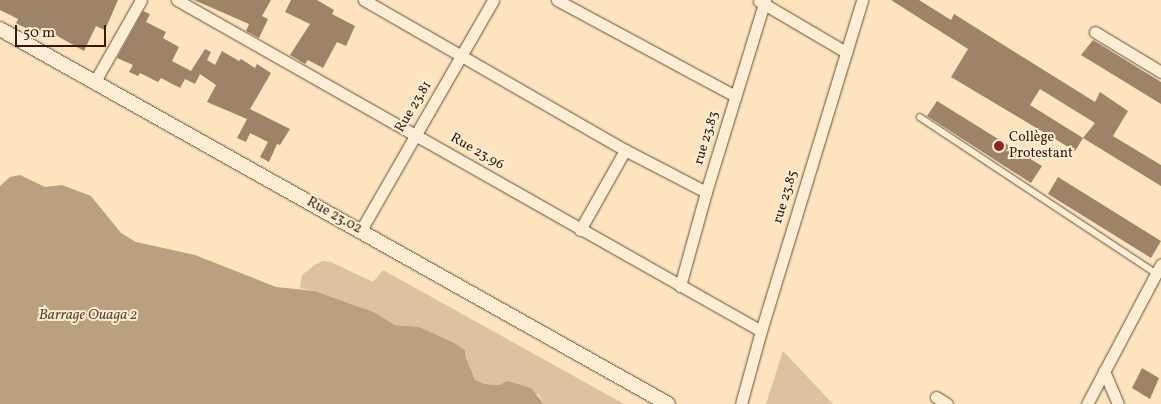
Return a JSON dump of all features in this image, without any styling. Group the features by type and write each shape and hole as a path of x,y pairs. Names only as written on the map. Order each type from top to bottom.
{"street":[{"path":"94,82 141,0"},
{"name":"Rue 23.96","path":"177,0 761,331"},
{"path":"364,0 625,150 706,192"},
{"name":"Rue 23.81","path":"361,230 493,0"},
{"path":"557,0 736,96"},
{"name":"rue 23.85","path":"741,404 761,331 862,0"},
{"path":"762,1 846,52"},
{"name":"rue 23.83","path":"680,286 762,1"},
{"name":"Rue 23.02","path":"0,30 361,230 668,404"},
{"path":"1095,32 1161,72"},
{"path":"580,230 625,150"},
{"path":"1087,404 1159,269"},
{"path":"1104,371 1118,404"},
{"path":"936,397 947,404"}],"lane":[{"path":"920,117 1159,269"}],"shaded area":[{"path":"323,261 331,262 373,282 383,270 624,404 544,404 539,395 508,382 499,385 485,384 475,380 466,358 465,350 419,327 395,325 357,306 315,291 300,288 302,275"},
{"path":"783,351 833,404 766,404"}],"water":[{"name":"Barrage Ouaga 2","path":"20,175 45,187 62,185 91,196 121,233 136,242 195,255 276,287 315,291 373,312 395,325 419,327 465,350 466,358 475,380 485,384 499,385 508,381 531,388 544,404 0,404 0,186 10,177"}],"building":[{"path":"0,0 118,0 105,30 96,26 84,51 43,28 39,35 16,23 18,19 0,10"},
{"path":"194,0 271,0 262,16 268,19 259,38 246,31 249,24"},
{"path":"291,0 317,0 334,10 332,14 355,26 346,46 337,42 323,68 308,60 305,64 290,55 310,24 285,12"},
{"path":"891,0 919,0 951,20 954,14 1095,102 1100,92 1128,111 1113,136 1161,165 1161,186 1083,138 1075,151 951,77 968,49","holes":["1040,89 1095,123 1083,138 1030,105"]},
{"path":"143,11 150,14 146,22 166,32 163,38 179,47 172,61 191,71 205,49 211,52 207,60 215,65 222,51 239,61 241,59 255,68 257,64 271,73 250,109 290,129 280,145 277,144 269,162 260,157 268,142 250,133 246,142 237,138 247,119 207,102 216,85 200,74 195,84 185,79 180,88 161,78 158,82 140,73 138,76 129,72 133,65 117,58"},
{"path":"1093,40 1161,82 1161,104 1081,55"},
{"path":"937,101 1042,166 1031,183 927,116"},
{"path":"1058,177 1161,241 1151,258 1048,194"},
{"path":"1142,368 1159,378 1150,399 1132,388"}],"place":[{"name":"Collège Protestant","path":"999,146"}]}
